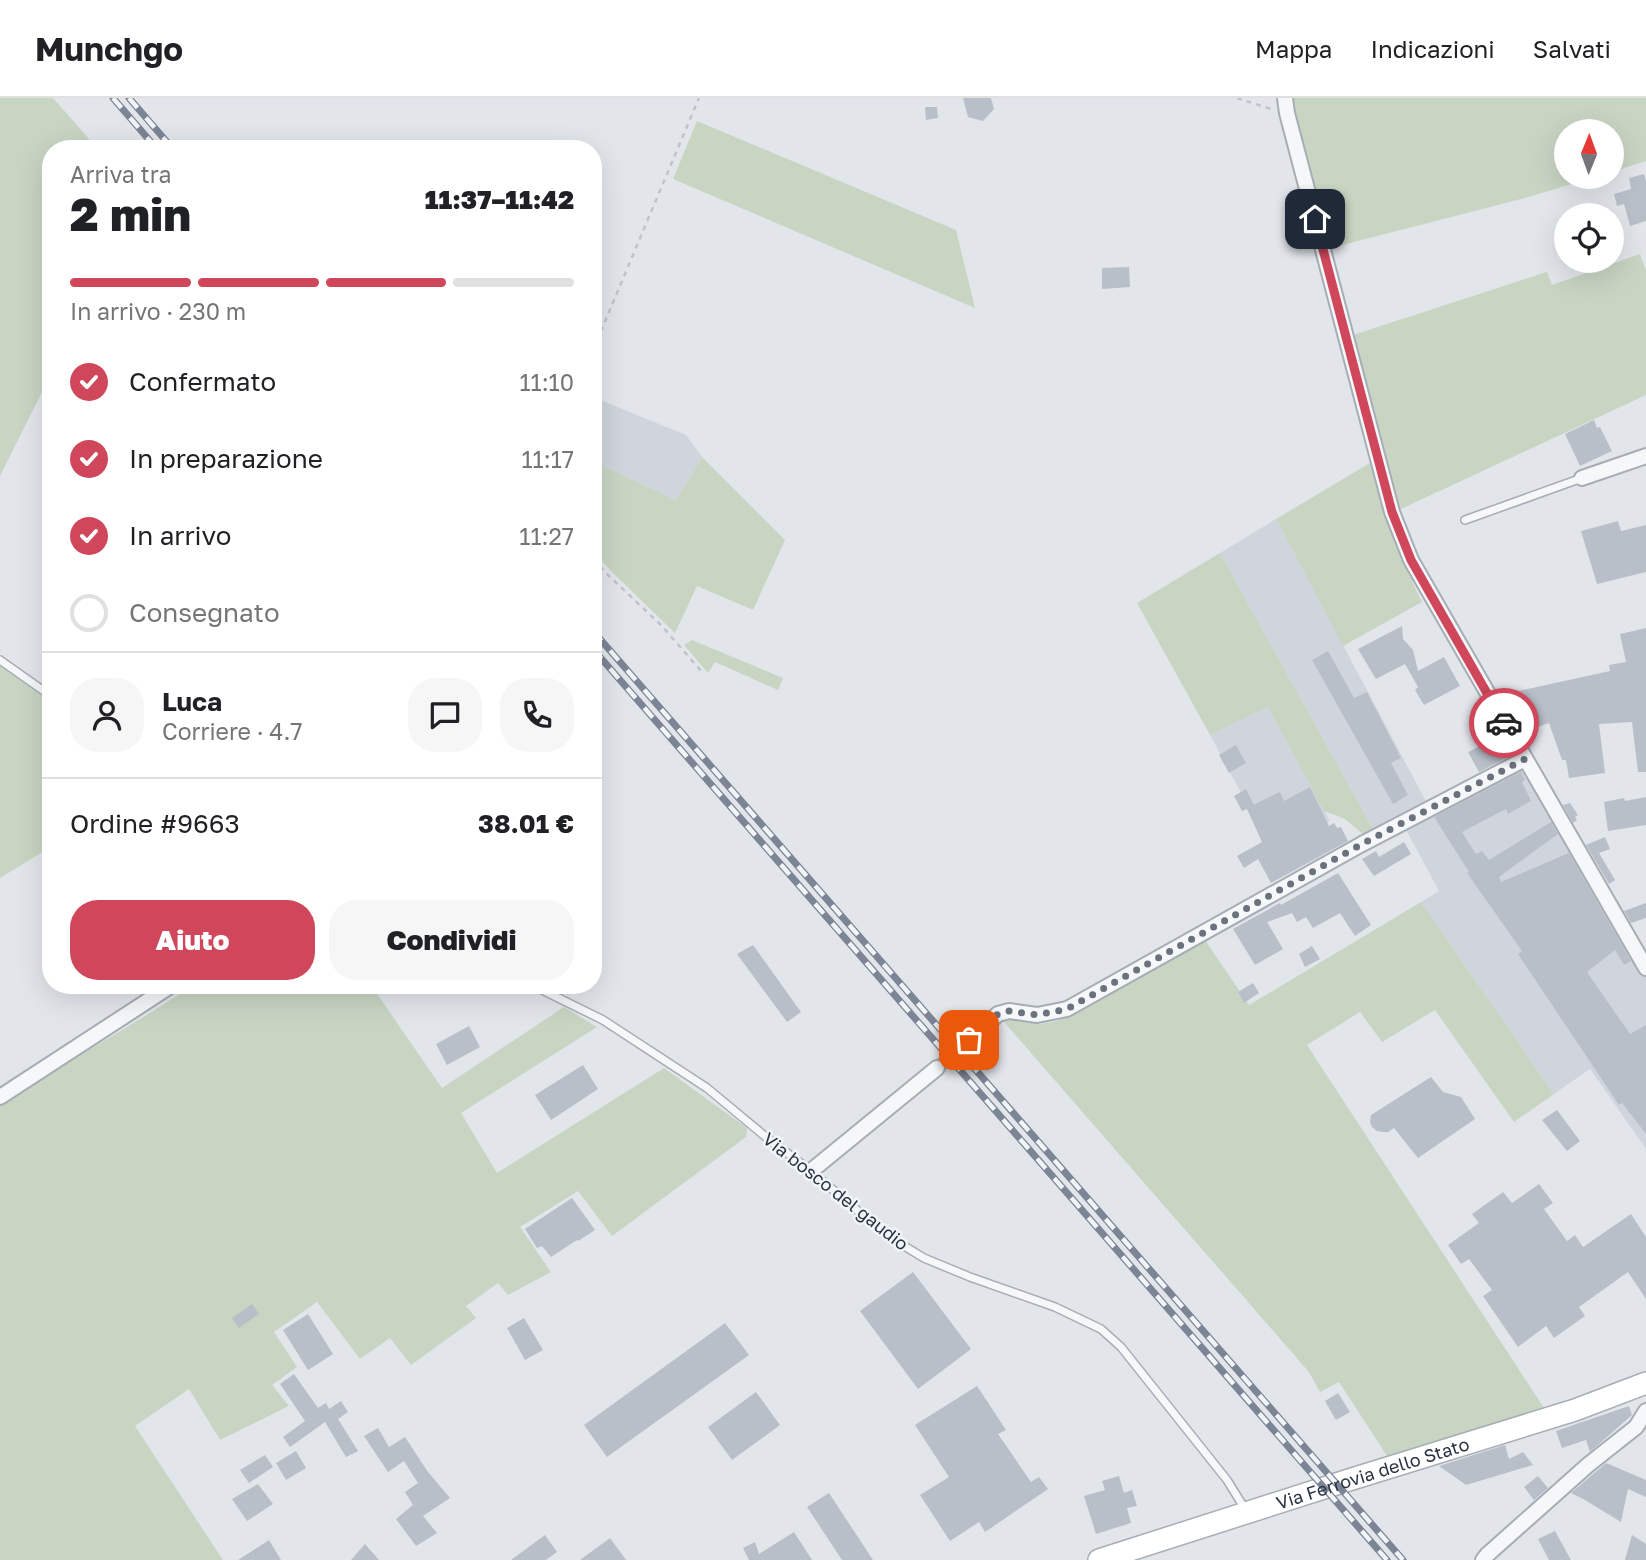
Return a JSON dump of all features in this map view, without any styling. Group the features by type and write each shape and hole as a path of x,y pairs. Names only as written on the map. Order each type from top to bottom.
{"main road":[{"name":"Via Ferrovia dello Stato","path":"1099,1560 1575,1410 1646,1383"}],"street":[{"path":"1286,105 1392,512 1411,560 1646,968"},
{"path":"1582,478 1646,456"},
{"path":"969,1040 998,1014 1009,1011 1037,1015 1067,1009 1362,844 1525,759"},
{"path":"0,1097 158,994"},
{"path":"811,1171 937,1068"},
{"path":"1483,1560 1588,1465 1636,1427 1646,1411"}],"lane":[{"path":"1465,520 1582,478"},
{"path":"0,660 42,690"},
{"name":"Via bosco del gaudio","path":"550,994 603,1020 707,1088 886,1235 924,1258 970,1278 1055,1307 1101,1329 1121,1347 1219,1470 1247,1513"}],"path":[{"path":"602,329 699,98"},
{"path":"1237,98 1245,102 1286,105"},
{"path":"602,569 661,625 702,672"}],"shaded area":[{"path":"602,401 686,435 702,457 676,500 602,465"},
{"path":"1276,519 1429,807 1376,834 1220,553"},
{"path":"1268,707 1330,821 1303,832 1267,841 1210,735"},
{"path":"1524,763 1646,975 1646,1149 1590,1069 1554,1094 1421,902 1439,891 1404,826"}],"green space":[{"path":"0,98 53,98 90,140 42,140 42,392 0,476"},
{"path":"1291,98 1646,98 1646,161 1624,168 1624,119 1554,119 1555,189 1331,248"},
{"path":"697,121 956,230 975,308 673,179"},
{"path":"1640,254 1646,270 1646,395 1399,510 1353,335 1547,272 1552,285 1586,273 1624,273 1624,260"},
{"path":"702,457 785,540 753,610 697,586 675,633 602,561 602,465 676,500"},
{"path":"1370,463 1393,534 1422,602 1343,646 1276,519"},
{"path":"1220,553 1376,834 1364,835 1345,819 1324,811 1268,707 1210,735 1137,603"},
{"path":"692,640 783,678 778,690 715,662 708,673 684,645"},
{"path":"0,665 42,695 42,852 0,878"},
{"path":"1421,902 1554,1094 1514,1122 1435,1010 1382,1042 1360,1012 1307,1045 1544,1408 1389,1459 1339,1382 1320,1392 1309,1372 1004,1022 1011,1020 1040,1024 1057,1021 1203,937 1249,1005"},
{"path":"179,994 377,994 442,1088 564,1007 597,1027 461,1113 497,1173 664,1068 747,1128 746,1137 612,1236 578,1191 520,1227 551,1272 508,1295 498,1283 466,1306 476,1318 411,1365 390,1338 360,1359 317,1302 274,1332 297,1367 272,1385 289,1406 220,1440 189,1389 135,1426 223,1560 0,1560 0,1104"}],"building":[{"path":"963,98 991,98 994,109 983,121 968,117"},
{"path":"925,107 937,107 938,118 926,120"},
{"path":"1644,174 1646,181 1646,221 1630,226 1624,203 1616,203 1614,194 1631,189 1629,178"},
{"path":"1129,267 1130,287 1102,289 1102,268"},
{"path":"1594,420 1612,451 1580,466 1565,434"},
{"path":"1618,521 1621,531 1646,525 1646,572 1597,584 1581,531"},
{"path":"1402,626 1403,639 1413,650 1418,671 1444,657 1460,686 1424,705 1415,690 1418,687 1405,664 1376,679 1358,649"},
{"path":"1646,628 1646,772 1638,772 1632,722 1599,724 1605,773 1569,778 1566,760 1562,760 1549,723 1532,729 1529,718 1516,722 1500,695 1610,671 1609,665 1626,662 1620,634"},
{"path":"1328,651 1354,698 1367,692 1401,758 1391,763 1408,795 1393,804 1312,660"},
{"path":"1501,736 1512,755 1479,772 1468,752"},
{"path":"1236,745 1246,763 1229,773 1219,755"},
{"path":"1521,772 1525,780 1522,782 1531,801 1508,814 1506,809 1462,832 1476,854 1482,851 1489,860 1551,822 1558,834 1499,877 1501,882 1569,853 1631,961 1624,965 1615,950 1587,972 1630,1034 1646,1025 1646,1134 1622,1103 1619,1105 1518,954 1522,951 1467,873 1469,872 1434,817"},
{"path":"1310,787 1329,826 1334,823 1337,828 1341,827 1348,841 1271,883 1258,859 1244,868 1237,856 1262,842 1247,809 1242,811 1234,796 1246,789 1254,805 1280,792 1284,801"},
{"path":"1646,797 1646,825 1608,831 1604,802"},
{"path":"1570,803 1578,815 1573,823 1563,805"},
{"path":"1605,837 1610,849 1599,853 1615,880 1609,884 1586,845"},
{"path":"1404,842 1411,854 1374,876 1362,859 1376,851 1379,857"},
{"path":"1338,873 1371,925 1355,936 1340,913 1313,928 1306,917 1297,922 1292,913 1267,922 1283,949 1255,965 1233,929"},
{"path":"1646,903 1646,918 1631,923 1624,911"},
{"path":"753,945 801,1012 787,1022 737,954"},
{"path":"1312,946 1320,959 1305,967 1299,954"},
{"path":"1253,983 1259,993 1244,1003 1238,992"},
{"path":"469,1026 480,1047 447,1065 436,1044"},
{"path":"583,1065 598,1089 551,1120 535,1095"},
{"path":"1431,1077 1443,1092 1461,1097 1475,1119 1418,1158 1394,1128 1383,1132 1372,1127 1371,1115"},
{"path":"1557,1110 1580,1141 1567,1151 1542,1120"},
{"path":"1539,1184 1553,1203 1544,1209 1567,1241 1575,1235 1583,1247 1631,1214 1646,1237 1646,1299 1628,1272 1579,1307 1585,1316 1554,1338 1546,1326 1518,1347 1483,1296 1492,1290 1469,1259 1461,1264 1448,1245 1479,1223 1472,1214 1503,1192 1512,1203"},
{"path":"572,1198 595,1230 551,1257 542,1246 537,1248 525,1229"},
{"path":"913,1272 971,1349 918,1389 860,1311"},
{"path":"252,1304 259,1314 239,1328 232,1318"},
{"path":"308,1314 333,1354 308,1370 283,1330"},
{"path":"524,1318 543,1350 525,1360 507,1328"},
{"path":"725,1323 749,1355 607,1457 584,1425"},
{"path":"294,1374 318,1408 326,1403 329,1409 341,1401 348,1412 338,1419 358,1451 346,1457 325,1422 290,1447 283,1437 305,1421 280,1384"},
{"path":"977,1386 1006,1430 998,1434 1031,1482 1039,1477 1048,1489 985,1532 979,1522 950,1541 920,1495 949,1477 915,1425"},
{"path":"756,1392 780,1425 732,1460 708,1427"},
{"path":"1338,1393 1350,1412 1336,1420 1325,1401"},
{"path":"1629,1406 1632,1415 1590,1452 1586,1440 1562,1448 1556,1431"},
{"path":"378,1428 389,1447 405,1437 428,1472 450,1498 423,1516 437,1533 416,1546 396,1519 413,1505 405,1492 418,1483 404,1461 388,1472 364,1436"},
{"path":"1505,1445 1509,1459 1523,1452 1533,1465 1466,1485 1439,1466"},
{"path":"296,1451 306,1468 286,1480 276,1463"},
{"path":"265,1455 273,1467 249,1483 240,1470"},
{"path":"1606,1463 1646,1480 1646,1497 1628,1489 1621,1522 1571,1493"},
{"path":"1119,1476 1124,1493 1132,1490 1137,1506 1127,1508 1131,1523 1096,1534 1084,1496 1105,1490 1102,1481"},
{"path":"1538,1476 1548,1488 1534,1500 1524,1487"},
{"path":"258,1484 273,1504 247,1521 232,1499"},
{"path":"829,1493 873,1560 842,1560 807,1507"},
{"path":"1555,1531 1571,1560 1549,1560 1538,1539"},
{"path":"794,1532 812,1560 749,1560 743,1548 755,1542 759,1554"},
{"path":"545,1535 557,1552 546,1560 511,1560"},
{"path":"1632,1535 1646,1544 1646,1560 1625,1560"},
{"path":"610,1538 626,1560 580,1560"},
{"path":"269,1540 281,1560 238,1560"},
{"path":"365,1544 379,1560 351,1560"}],"tunnel":[{"path":"937,1068 969,1040"}],"railway":[{"path":"113,98 149,140"},
{"path":"129,98 165,140"},
{"path":"602,641 1403,1560"},
{"path":"602,659 1387,1560"}],"way so far":[{"path":"969,1040 998,1014 1009,1011 1037,1015 1067,1009 1362,844 1525,759 1504,723"}],"route":[{"path":"1315,219 1392,512 1411,560 1504,723"}]}
